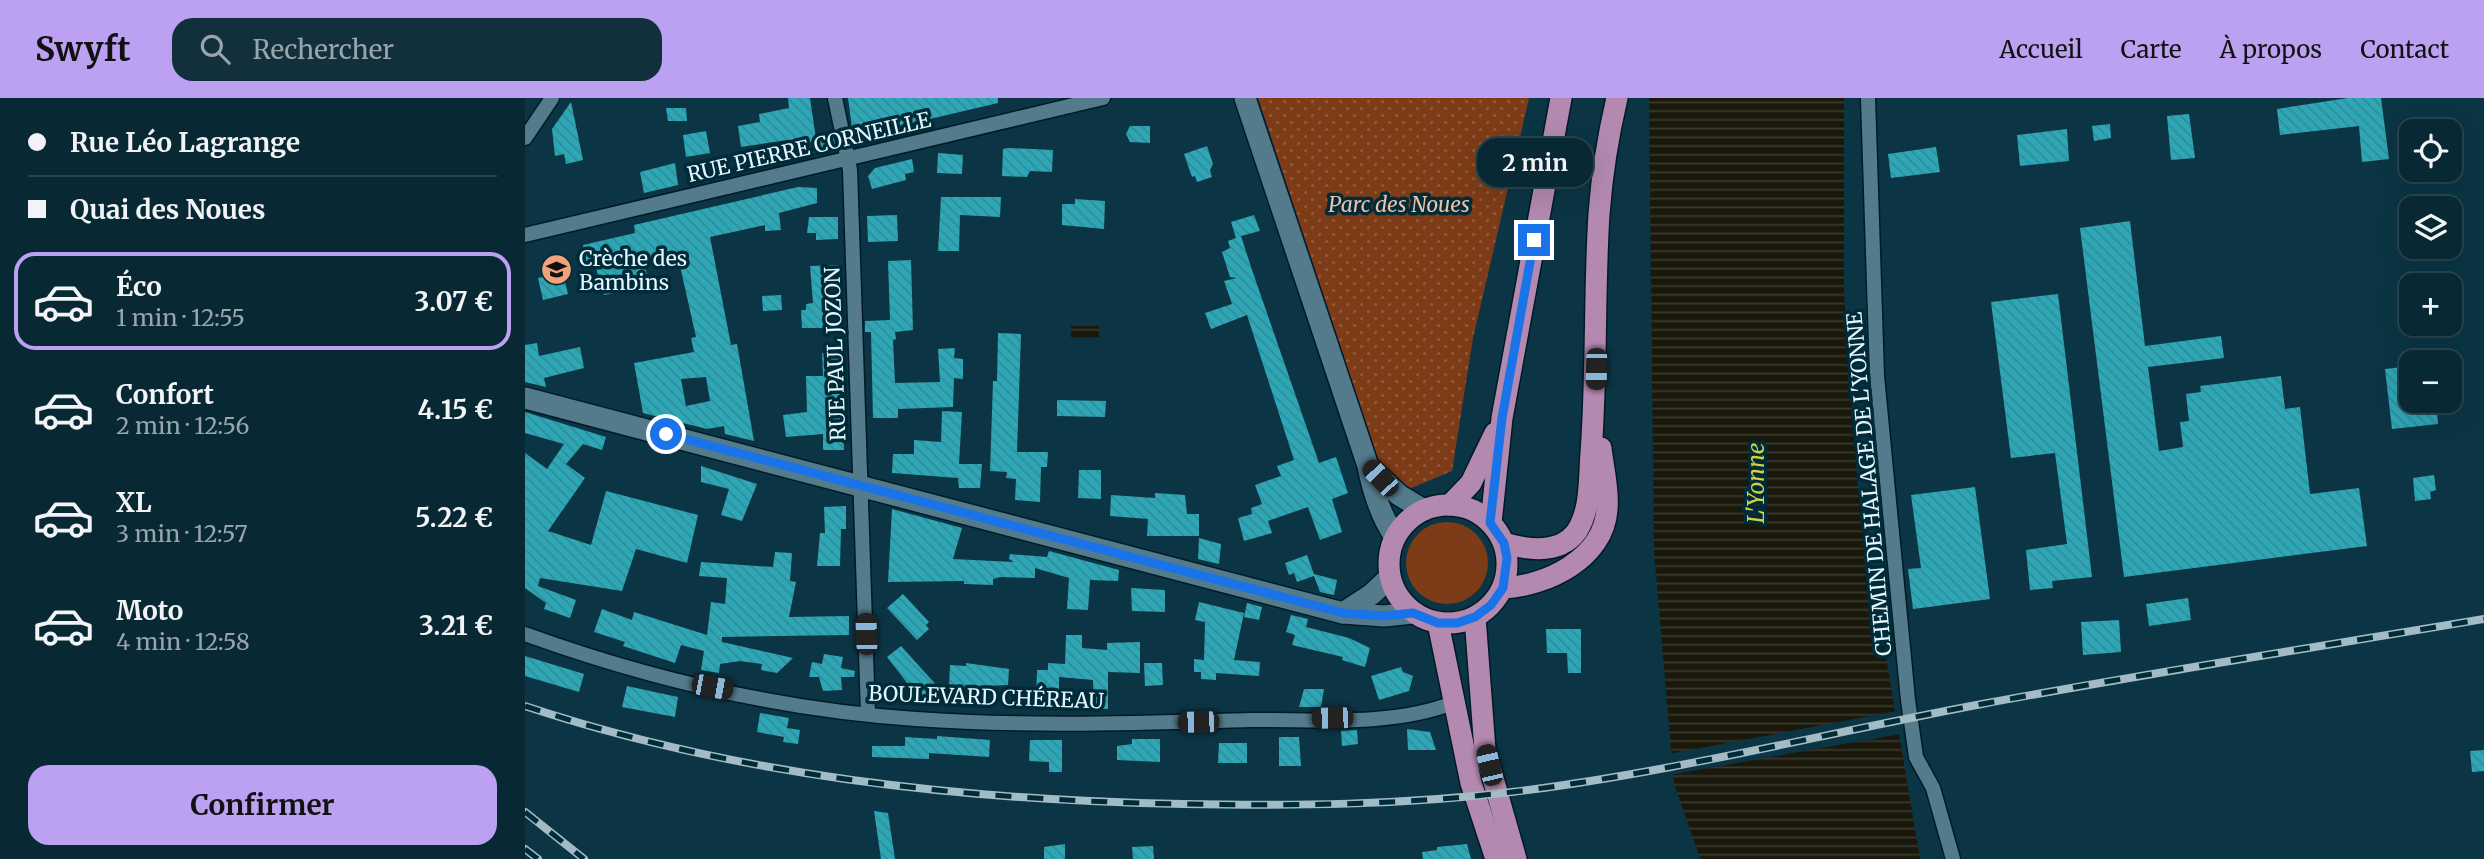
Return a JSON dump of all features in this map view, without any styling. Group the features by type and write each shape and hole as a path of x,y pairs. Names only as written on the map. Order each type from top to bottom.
{"main road":[{"path":"1245,98 1368,466 1380,512 1395,537"},
{"path":"1490,523 1502,418 1562,98"},
{"path":"1504,543 1529,548 1556,548 1576,533 1586,511 1596,395 1599,214 1607,139 1618,98"},
{"path":"1503,588 1526,587 1574,566 1597,540 1608,510 1596,395"},
{"path":"525,398 1343,613 1384,616 1413,613"},
{"path":"1450,505 1471,483 1502,418"},
{"path":"1368,466 1399,495 1424,510"},
{"path":"1450,505 1465,507 1490,523 1504,543 1507,558 1503,588 1491,605 1475,617 1457,623 1438,623 1413,613 1402,603 1389,577 1390,550 1395,537 1402,526 1424,510 1450,505"},
{"path":"1343,613 1371,594 1389,577"},
{"path":"1475,617 1485,750 1516,859"},
{"path":"1438,623 1471,783 1496,859"}],"street":[{"path":"525,138 552,98"},
{"name":"RUE PAUL JOZON","path":"835,98 847,160 869,714"},
{"name":"RUE PIERRE CORNEILLE","path":"525,235 1103,98"},
{"name":"CHEMIN DE HALAGE DE L'YONNE","path":"1868,98 1877,376 1908,700 1916,757 1933,788 1953,859"},
{"name":"BOULEVARD CHÉREAU","path":"525,634 663,678 869,714 1036,723 1171,722 1413,716 1453,703"}],"green space":[{"name":"Parc des Noues","path":"1258,98 1529,98 1473,338 1452,471 1390,497"},
{"path":"1439,522 1455,522 1470,529 1481,540 1488,555 1485,579 1476,592 1455,604 1439,604 1424,597 1413,586 1406,571 1406,555 1413,540 1424,529"}],"water":[{"name":"L'Yonne","path":"1649,98 1844,98 1844,292 1858,490 1920,859 1700,859 1674,783 1654,552"},
{"path":"1071,326 1099,326 1099,338 1071,338"}],"pier":[{"path":"1897,711 1901,734 1670,775 1668,754"}],"building":[{"path":"788,98 810,98 816,139 833,135 836,148 813,153 811,143 788,146 787,140 741,147 738,126 760,122 759,114 789,108"},
{"path":"848,98 998,98 998,103 900,126 901,132 854,143"},
{"path":"2348,98 2381,98 2389,159 2362,162 2359,126 2280,135 2277,109"},
{"path":"571,102 583,160 566,164 564,154 555,156 552,129"},
{"path":"666,108 686,108 687,121 668,121"},
{"path":"2189,114 2195,158 2171,160 2167,116"},
{"path":"2110,124 2111,138 2094,141 2092,126"},
{"path":"1130,126 1150,126 1150,143 1130,142 1126,134"},
{"path":"2067,129 2069,161 2020,166 2017,135"},
{"path":"706,131 710,153 686,157 683,135"},
{"path":"1207,146 1213,164 1210,170 1212,177 1197,182 1195,176 1192,177 1184,154"},
{"path":"1936,147 1940,172 1891,178 1888,154"},
{"path":"1003,149 1053,150 1052,172 1030,171 1027,177 1002,176"},
{"path":"938,153 963,155 962,174 937,173"},
{"path":"912,159 914,172 905,174 906,180 872,189 868,176 875,168"},
{"path":"675,163 678,185 644,193 640,172"},
{"path":"798,187 817,188 817,203 779,213 781,230 765,231 765,225 710,237 731,345 737,344 754,441 725,434 724,426 707,429 643,413 634,363 694,352 691,338 696,337 678,257 644,264 647,274 622,279 625,291 604,295 595,265 587,267 583,245 635,233 634,225","holes":["706,377 710,401 686,406 681,379"]},
{"path":"941,197 1001,197 1000,217 960,215 959,251 938,251"},
{"path":"1075,199 1105,201 1104,229 1062,225 1062,204 1075,204"},
{"path":"897,215 898,241 868,242 867,216"},
{"path":"1254,215 1260,231 1241,236 1252,270 1319,463 1336,457 1348,493 1332,499 1342,532 1320,540 1308,507 1268,521 1272,533 1244,541 1238,518 1252,514 1251,508 1262,504 1255,485 1281,476 1277,466 1294,460 1247,315 1211,329 1205,313 1232,304 1224,281 1237,278 1230,277 1222,252 1230,248 1228,241 1236,238 1231,222"},
{"path":"809,217 838,217 838,239 816,240 816,233 807,233"},
{"path":"2130,221 2145,346 2221,336 2224,358 2148,367 2159,451 2183,447 2180,422 2189,421 2186,394 2201,392 2200,386 2281,376 2285,409 2300,407 2310,494 2359,488 2367,546 2124,577 2080,228"},
{"path":"911,260 913,330 895,332 895,383 940,382 938,349 955,348 954,358 963,359 963,379 954,378 953,407 898,409 898,418 873,418 871,332 865,332 865,321 890,320 888,261"},
{"path":"839,265 840,283 830,283 831,288 828,288 829,328 802,328 801,310 806,310 806,304 813,303 810,266"},
{"path":"563,273 568,294 543,300 538,278"},
{"path":"2058,294 2092,577 2052,581 2053,588 2030,590 2026,550 2067,544 2055,453 2011,458 1991,302"},
{"path":"781,295 782,310 763,311 762,296"},
{"path":"998,333 1021,334 1017,452 1048,452 1047,467 1041,467 1040,502 1015,500 1016,479 1006,478 1007,472 990,471 993,381 997,381"},
{"path":"537,343 539,356 580,347 584,368 544,378 546,387 525,382 525,345"},
{"path":"822,353 841,353 844,450 823,450 823,434 786,437 783,415 807,412 806,376 823,376"},
{"path":"2399,367 2399,413 2437,413 2438,424 2392,429 2385,369"},
{"path":"1057,400 1106,401 1105,417 1057,416"},
{"path":"942,411 962,412 959,464 982,464 980,488 959,488 958,478 892,473 893,454 914,454 914,440 941,442"},
{"path":"525,412 606,437 602,450 583,444 566,464 585,478 548,531 591,545 606,491 698,515 687,563 636,549 622,591 540,578 538,586 576,600 570,618 544,609 546,603 525,588 525,453 547,469 564,444 525,433"},
{"path":"701,466 757,484 742,521 721,515 729,489 701,482"},
{"path":"1079,470 1101,470 1101,499 1078,498"},
{"path":"2434,475 2436,490 2430,492 2431,499 2415,501 2413,478"},
{"path":"1975,487 1990,599 1913,609 1908,569 1921,568 1911,495"},
{"path":"1155,493 1185,495 1187,514 1199,514 1199,536 1147,536 1148,519 1110,516 1111,495 1155,498"},
{"path":"846,506 846,529 841,529 840,566 817,566 820,533 825,533 824,507"},
{"path":"892,509 962,528 953,559 1014,562 1009,559 1010,554 1047,557 1049,551 1119,570 1118,581 1090,580 1088,610 1067,609 1069,578 1035,568 1035,578 1000,577 993,579 993,585 964,584 964,581 888,582"},
{"path":"1199,538 1221,544 1219,564 1198,559"},
{"path":"775,552 792,553 790,581 796,582 789,617 849,616 849,635 722,637 722,642 793,658 777,673 761,670 762,664 740,661 720,664 719,673 701,670 704,651 681,645 675,663 623,646 625,642 594,632 602,609 632,620 634,612 707,635 711,602 725,604 727,578 699,576 701,562 773,567"},
{"path":"1307,555 1314,574 1337,580 1334,595 1320,592 1314,576 1297,582 1294,573 1289,575 1285,563"},
{"path":"1131,588 1165,590 1165,612 1132,611"},
{"path":"903,594 929,622 926,625 929,629 917,640 887,608"},
{"path":"2188,598 2191,620 2149,626 2146,604"},
{"path":"1199,602 1244,613 1234,660 1260,662 1259,676 1216,673 1216,680 1201,679 1201,672 1194,672 1194,659 1204,660 1205,622 1195,620"},
{"path":"1247,603 1262,607 1259,620 1244,617"},
{"path":"1291,615 1308,619 1306,627 1349,638 1370,648 1365,667 1342,660 1343,657 1292,645 1295,635 1286,632"},
{"path":"2119,620 2121,652 2083,655 2081,622"},
{"path":"1546,629 1581,629 1581,673 1568,673 1567,653 1547,653"},
{"path":"1066,635 1082,635 1082,648 1107,650 1107,643 1140,642 1140,673 1108,672 1108,709 1094,709 1093,680 1059,677 1059,701 1036,700 1037,670 1048,670 1048,663 1065,664"},
{"path":"901,646 939,688 926,700 921,694 918,697 887,657"},
{"path":"824,654 843,657 841,668 855,671 854,677 841,677 842,690 823,691 819,677 809,677 812,662 822,664"},
{"path":"525,656 584,674 579,692 525,676"},
{"path":"966,663 1009,669 1008,685 984,686 984,690 949,687 950,665 966,666"},
{"path":"1144,663 1162,663 1163,685 1145,686"},
{"path":"1401,667 1403,672 1413,676 1409,691 1379,700 1371,676"},
{"path":"627,686 678,697 675,717 622,707"},
{"path":"1304,689 1324,689 1321,707 1299,707"},
{"path":"760,713 789,718 787,728 800,730 798,744 783,742 784,737 757,732"},
{"path":"1407,729 1430,732 1436,750 1408,750"},
{"path":"1357,730 1358,744 1342,746 1341,731"},
{"path":"937,736 990,740 989,757 929,753 929,759 872,757 872,746 905,746 905,737 937,739"},
{"path":"1279,737 1299,737 1301,766 1279,766"},
{"path":"1132,739 1160,739 1160,762 1117,760 1117,746 1132,744"},
{"path":"1030,740 1062,740 1062,772 1049,772 1049,762 1029,761"},
{"path":"1219,743 1247,743 1247,763 1218,763"},
{"path":"2484,750 2484,771 2472,772 2470,751"},
{"path":"874,811 888,813 895,859 881,859"},
{"path":"1065,844 1065,859 1044,859 1044,847"},
{"path":"1467,844 1471,859 1423,859 1422,852 1437,850 1437,847"},
{"path":"1153,846 1154,859 1133,859 1132,847"}],"railway":[{"path":"525,706 605,730 768,767 933,790 1100,802 1307,805 1389,802 1512,792 1571,784 1748,752 1923,715 2484,619"},
{"path":"525,812 584,859"},
{"path":"525,849 538,859"}],"place":[{"name":"Crèche des Bambins","path":"556,270"}],"route":[{"path":"666,434 1343,613 1367,616 1413,613 1438,623 1457,623 1475,617 1491,605 1503,588 1507,573 1504,543 1490,523 1502,418 1534,240"}]}
